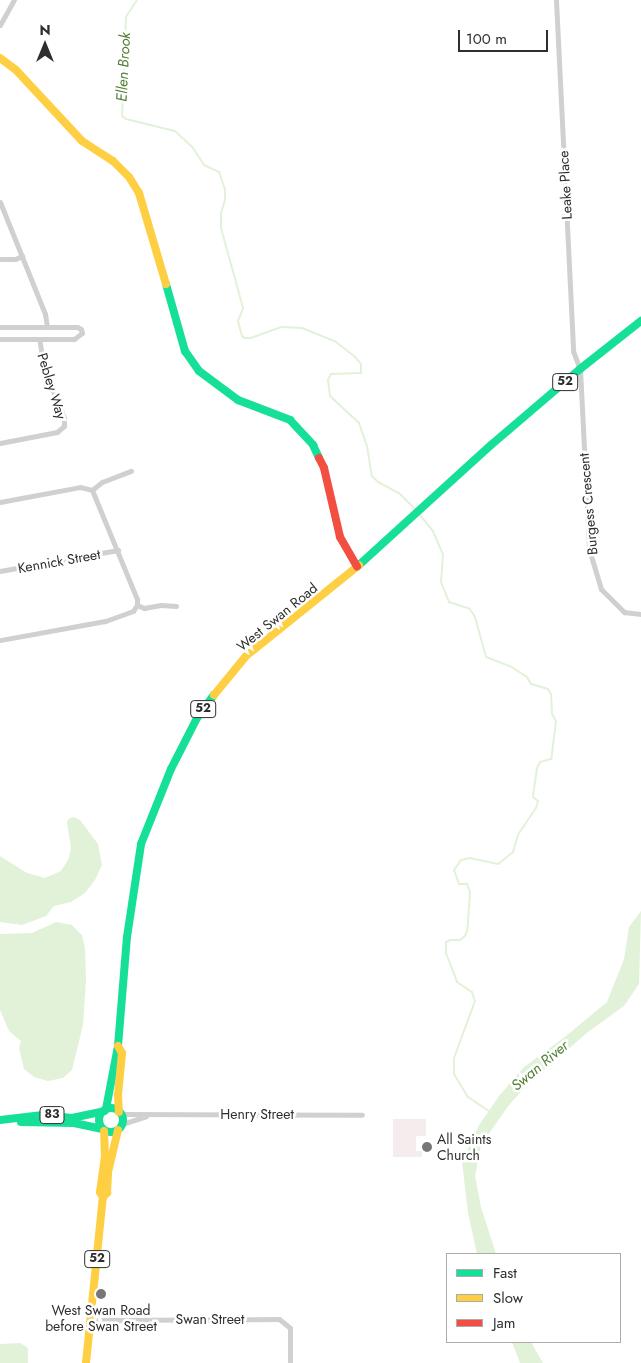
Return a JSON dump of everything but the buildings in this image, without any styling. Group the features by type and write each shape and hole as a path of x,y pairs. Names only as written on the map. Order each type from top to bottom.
{"main road":[{"path":"0,58 16,70 82,141 113,161 129,177 139,193 185,351 199,371 221,389 238,400 290,420 313,445 324,468 340,538 356,567"},
{"name":"West Swan Road","path":"105,1110 118,1046 122,980 135,871 147,826 171,769 197,718 226,678 246,656 402,528 491,445 580,369 641,321"},
{"name":"West Swan Road","path":"118,1046 122,1053 118,1095 120,1113"},
{"path":"105,1110 113,1109 120,1113"},
{"name":"83","path":"0,1120 43,1115 72,1118 105,1110"},
{"name":"52","path":"86,1363 92,1320 103,1197 100,1192 105,1158 103,1130 99,1117 105,1110"},
{"name":"52","path":"103,1197 107,1193 108,1172 120,1127 120,1113"},
{"name":"83","path":"0,1120 74,1123 103,1130"},
{"path":"103,1130 111,1132 120,1127"}],"street":[{"path":"0,25 14,0"},
{"name":"Leake Place","path":"556,0 573,351 580,369"},
{"path":"0,202 45,314 47,326"},
{"path":"0,259 15,259 22,256"},
{"path":"0,327 76,326 82,332 80,337 74,339 0,339"},
{"name":"Pebley Way","path":"0,444 58,432 64,426 64,418 44,369 39,339"},
{"name":"Burgess Crescent","path":"580,369 589,549 601,589 624,612 641,614"},
{"path":"92,490 102,482 130,471"},
{"path":"0,502 80,487 92,490"},
{"path":"0,640 105,621 133,611 137,605 137,599 118,550 92,490"},
{"name":"Kennick Street","path":"0,571 118,550"},
{"path":"137,605 144,608 161,605 176,606"},
{"name":"Henry Street","path":"120,1113 362,1114"},
{"name":"Henry Street","path":"120,1127 151,1114"},
{"name":"Swan Street","path":"92,1320 279,1319 290,1328 290,1363"}],"shaded area":[{"path":"393,1119 426,1119 426,1136 416,1136 416,1151 422,1151 422,1157 393,1157"}],"water":[{"path":"74,817 80,820 98,844 102,865 95,880 85,893 71,902 54,906 46,916 22,925 0,922 0,856 27,873 45,878 61,871 69,858 71,848 67,823 68,819"},
{"name":"Swan River","path":"641,911 639,984 624,1006 588,1032 527,1085 509,1105 481,1145 475,1176 481,1207 496,1253 477,1253 468,1213 462,1162 479,1125 499,1096 524,1067 607,1002 624,959 629,927"},
{"path":"56,922 72,925 82,935 85,948 86,980 83,1025 72,1070 63,1078 48,1081 34,1077 24,1069 19,1048 21,1041 9,1031 0,1010 0,934 32,933"},
{"path":"20,1343 28,1348 28,1363 0,1363 0,1344"},
{"path":"512,1343 532,1343 543,1363 520,1363"}],"waterway":[{"name":"Ellen Brook","path":"137,0 126,17 122,116 126,119 175,131 193,148 204,165 219,172 225,189 225,200 221,213 221,228 243,308 238,321 242,336 244,338 251,338 281,327 302,328 336,342 355,357 361,364 361,373 331,374 328,380 330,396 359,423 367,446 372,476 378,482 399,493 417,511"},
{"name":"Ellen Brook","path":"420,515 433,531 443,554 441,582 449,602 470,609 475,617 486,657 510,666 527,677 531,684 548,689 551,694 552,714 556,721 551,759 540,762 537,768 533,797 538,801 536,808 518,835 513,852 498,864 470,858 461,860 454,870 459,884 467,884 470,892 467,931 460,940 446,942 446,953 457,982 472,992 475,1001 454,1058 454,1074 468,1097 490,1112"}],"traffic: fast":[{"path":"166,284 185,351 199,371 238,400 290,420 313,445 319,458"},
{"path":"359,565 491,445 580,369 641,321"},
{"path":"106,1109 118,1046 127,937 141,844 171,769 197,718 214,695"},
{"path":"111,1108 116,1109 122,1115 123,1120 122,1125 116,1131 111,1132 106,1131 100,1125 99,1120 100,1115 106,1109 111,1108"},
{"path":"0,1120 43,1115 72,1118 104,1111"},
{"path":"21,1122 74,1123 102,1129"}],"traffic: slow":[{"path":"0,58 16,70 82,141 113,161 129,177 139,193 166,284"},
{"path":"214,695 246,656 359,565"},
{"path":"118,1046 122,1053 118,1095 119,1112"},
{"path":"86,1363 103,1197 107,1193 108,1172 118,1130"},
{"path":"103,1197 100,1192 105,1158 104,1131"}],"traffic: jam":[{"path":"319,458 324,468 340,537 357,567"}],"place":[{"name":"All Saints Church","path":"427,1147"},
{"name":"West Swan Road before Swan Street","path":"101,1294"}]}
